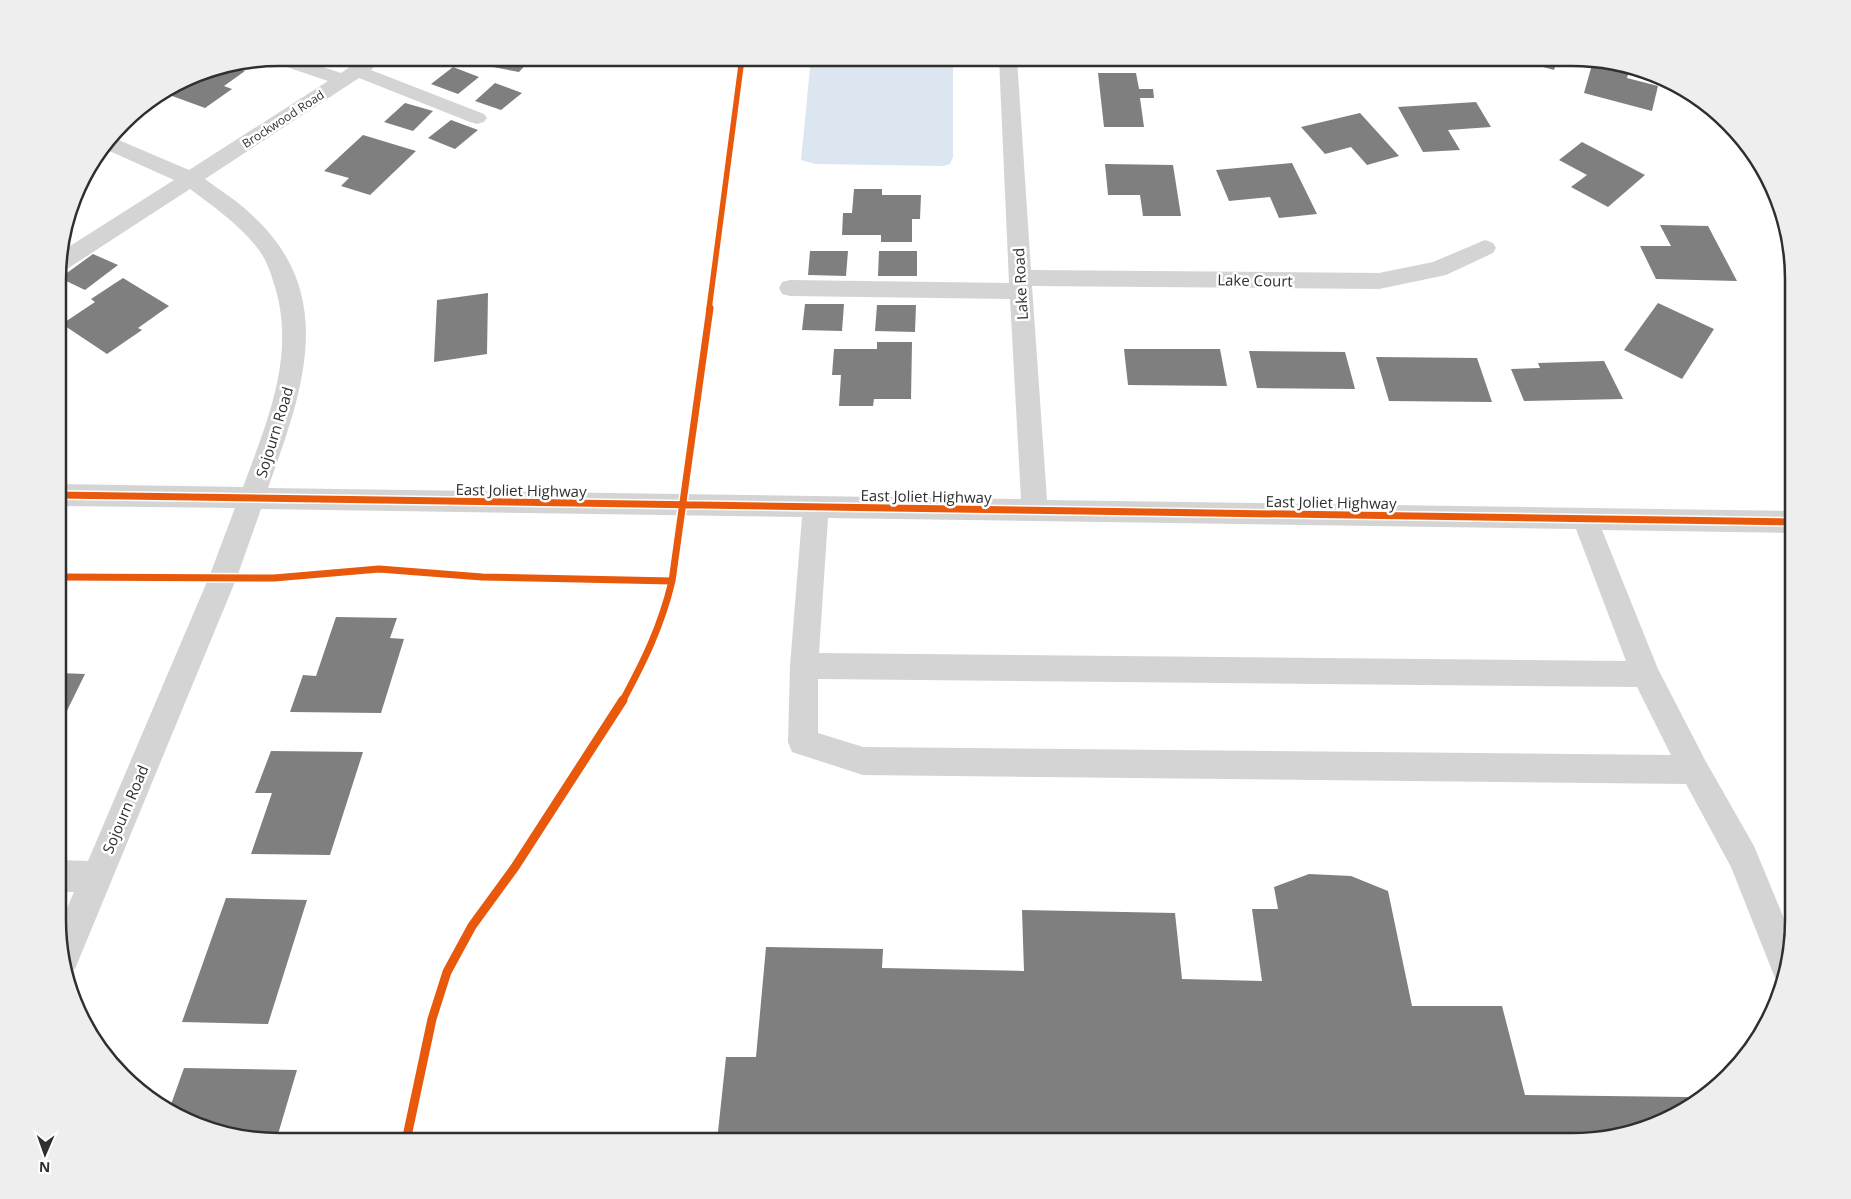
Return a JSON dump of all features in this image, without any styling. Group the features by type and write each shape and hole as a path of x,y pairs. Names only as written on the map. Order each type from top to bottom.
{"street":[{"path":"311,66 350,76 477,118"},
{"name":"Brockwood Road","path":"68,259 363,66"},
{"name":"Lake Road","path":"1008,66 1035,511"},
{"name":"Sojourn Road","path":"68,945 223,577 253,499 289,388 295,353 295,327 291,300 282,273 270,250 246,221 192,179 114,145"},
{"name":"Lake Court","path":"790,288 1380,281 1438,269 1485,248"},
{"name":"East Joliet Highway","path":"66,495 1785,522"},
{"path":"816,508 804,666 803,742 863,761 1694,770"},
{"path":"1585,520 1645,674 1694,770 1743,857 1782,954"},
{"path":"804,666 1645,674"},
{"path":"66,876 96,877"}],"shaded area":[{"path":"810,66 953,66 953,157 950,164 943,166 815,164 801,160"}],"building":[{"path":"494,66 525,66 519,72"},
{"path":"1539,66 1555,66 1554,70"},
{"path":"453,67 479,77 458,94 431,84"},
{"path":"1591,67 1613,70 1628,74 1627,78 1658,86 1652,111 1584,93"},
{"path":"238,70 245,71 224,86 232,89 205,108 172,96 198,82"},
{"path":"1098,73 1136,73 1139,89 1153,89 1154,98 1140,98 1144,127 1104,127"},
{"path":"495,83 522,93 501,110 475,101"},
{"path":"1476,102 1491,127 1448,130 1460,150 1423,152 1398,107"},
{"path":"405,103 433,111 413,131 384,122"},
{"path":"1360,113 1399,156 1367,165 1351,147 1325,154 1301,127"},
{"path":"451,120 478,130 455,149 428,138"},
{"path":"363,135 416,151 370,195 341,186 349,178 324,171"},
{"path":"1582,142 1645,175 1608,207 1571,187 1587,175 1559,160"},
{"path":"1292,163 1317,214 1279,218 1270,197 1229,201 1216,170"},
{"path":"1105,164 1173,165 1181,216 1143,216 1140,195 1108,195"},
{"path":"854,189 882,189 882,195 921,195 920,219 912,219 912,242 881,242 881,235 842,235 843,213 852,213"},
{"path":"1660,225 1708,226 1737,281 1656,279 1640,246 1671,246"},
{"path":"810,251 848,251 846,276 808,275"},
{"path":"879,251 917,251 917,276 878,276"},
{"path":"93,254 118,265 85,290 66,281 66,273"},
{"path":"123,278 169,306 138,328 142,330 107,354 66,327 66,321 95,302 91,299"},
{"path":"488,293 487,354 434,362 437,300"},
{"path":"1658,303 1714,329 1682,379 1624,350"},
{"path":"805,304 844,304 842,331 802,330"},
{"path":"877,305 916,305 915,332 875,331"},
{"path":"877,342 912,342 911,399 874,399 873,406 839,406 841,375 832,375 834,349 877,349"},
{"path":"1124,349 1220,349 1227,386 1128,385"},
{"path":"1249,351 1345,352 1355,389 1257,388"},
{"path":"1376,357 1477,358 1492,402 1389,401"},
{"path":"1604,361 1623,399 1524,401 1511,369 1540,368 1538,363"},
{"path":"336,617 397,618 390,638 404,639 381,713 290,712 303,675 316,676"},
{"path":"66,673 85,674 66,713"},
{"path":"271,751 363,752 330,855 251,854 272,793 255,793"},
{"path":"1309,874 1351,876 1388,891 1412,1006 1502,1006 1525,1095 1688,1098 1653,1117 1627,1125 1599,1131 1571,1133 718,1133 726,1057 756,1057 766,947 883,949 882,968 1024,971 1022,910 1175,913 1182,979 1262,981 1252,909 1278,909 1274,887"},
{"path":"226,898 307,900 268,1024 182,1022"},
{"path":"184,1068 297,1070 278,1133 238,1129 198,1117 171,1103"}],"cycle path":[{"path":"408,1133 432,1019 447,972 472,926 515,867 620,705 650,650 664,615 672,581 684,506 741,66"},
{"path":"66,495 1785,522"},
{"path":"66,577 274,578 379,569 482,577 672,581"}]}
